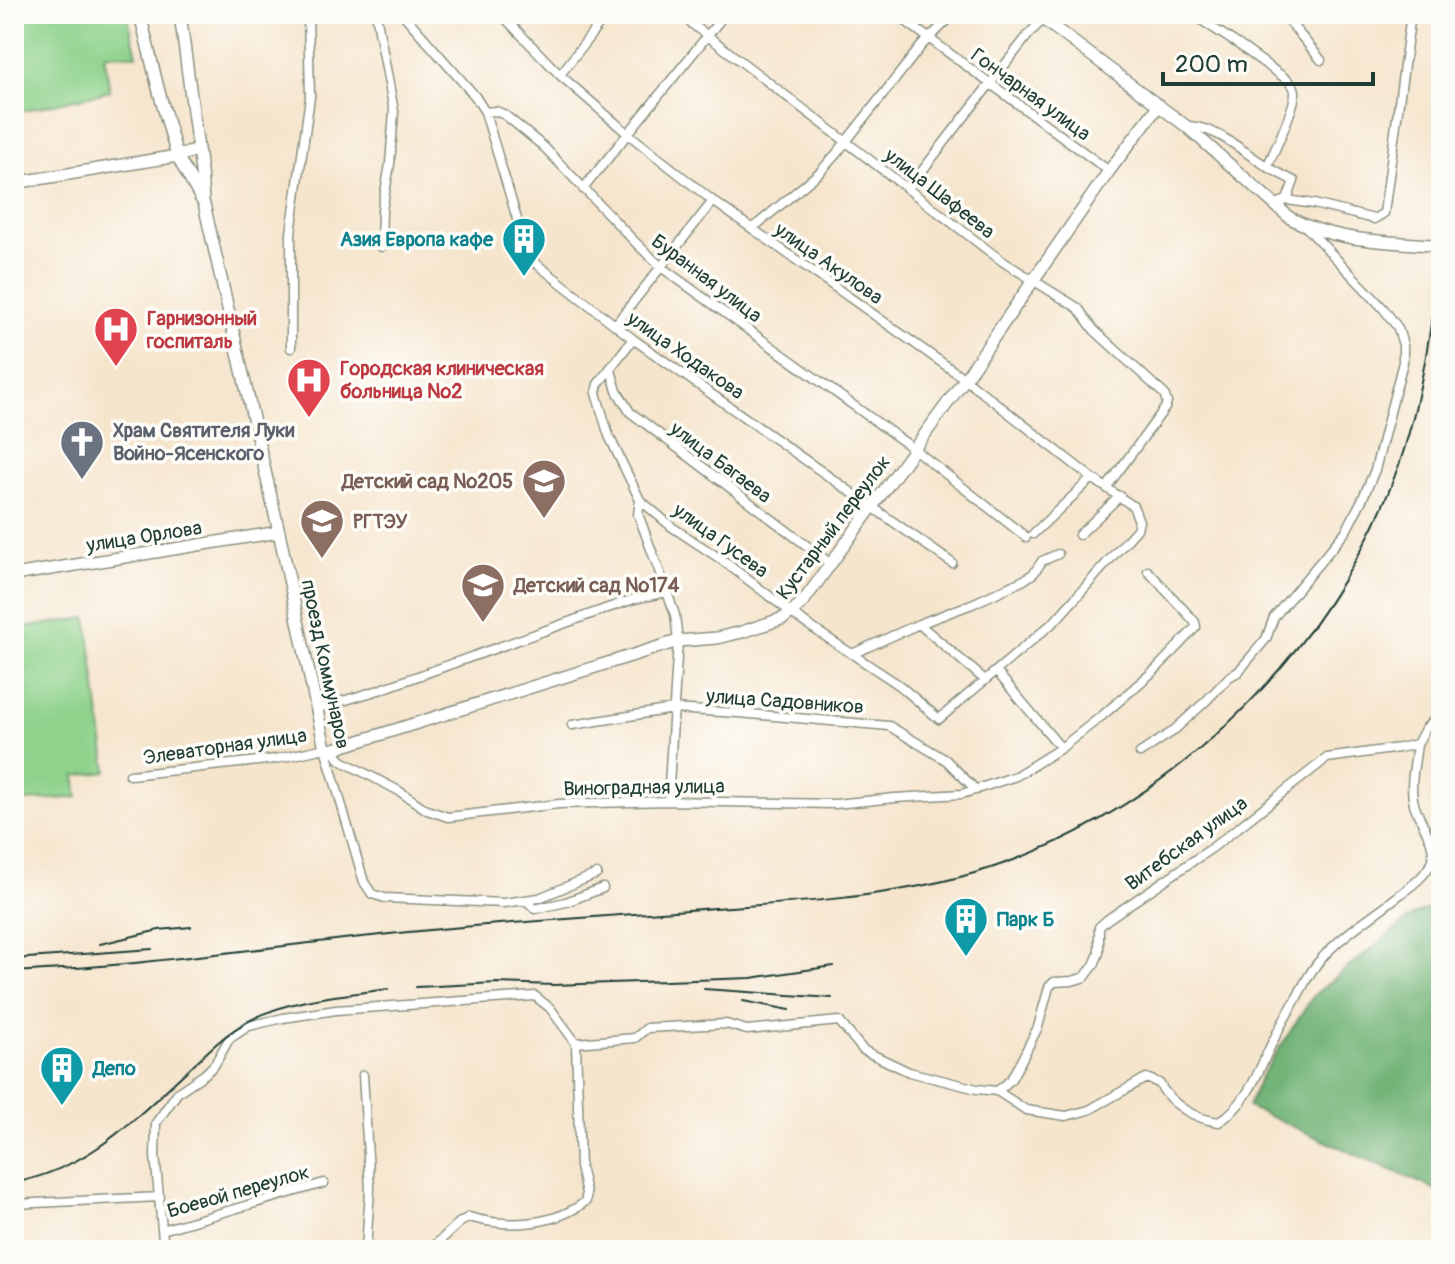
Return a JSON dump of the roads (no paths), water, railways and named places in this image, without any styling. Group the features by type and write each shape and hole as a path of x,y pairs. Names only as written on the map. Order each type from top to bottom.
{"street":[{"name":"проезд Коммунаров","path":"140,14 177,156 204,204"},
{"name":"проезд Коммунаров","path":"180,14 204,204 316,709 364,882 372,894 385,898 504,903 526,900"},
{"path":"291,348 291,233 310,97 308,14"},
{"path":"376,14 394,111 390,164 382,210 381,247"},
{"name":"Буранная улица","path":"403,14 475,96 485,112 496,111 505,115 544,147 661,267 1030,536 1092,478"},
{"name":"улица Акулова","path":"501,14 560,75 713,201 965,379 1133,506 1139,521 1137,529 1055,621 996,671"},
{"path":"560,75 607,14"},
{"name":"улица Шафеева","path":"679,14 1002,261 1078,308 1094,330 1164,394 1167,402 1165,408 1107,487"},
{"path":"583,189 725,14"},
{"name":"Гончарная улица","path":"896,14 1109,171"},
{"path":"753,228 820,172 928,39 954,14"},
{"path":"1192,14 1293,86 1296,94 1267,167"},
{"path":"1275,204 1287,200 1314,204 1374,219 1384,213 1411,14"},
{"path":"908,189 1043,16 1186,126 1290,218 1306,227 1345,237 1441,246"},
{"path":"1287,16 1321,60"},
{"name":"Кустарный переулок","path":"328,749 678,641 717,638 742,632 792,613 965,379 1109,171 1159,105"},
{"name":"улица Ходакова","path":"485,112 526,249 534,262 633,339 952,563"},
{"path":"1186,126 1201,126 1223,137 1294,181 1287,200"},
{"path":"14,183 177,156 198,148"},
{"path":"615,325 713,201"},
{"path":"1140,753 1172,732 1238,672 1266,639 1274,617 1346,531 1375,470 1403,362 1403,345 1398,328 1383,308 1306,227"},
{"path":"611,370 633,339"},
{"name":"улица Гусева","path":"611,370 598,384 596,393 609,436 640,500 672,527 899,685 939,719 985,680"},
{"name":"улица Багаева","path":"611,370 617,391 630,412 831,564"},
{"path":"1079,535 1120,496"},
{"path":"640,500 638,514 675,615 678,641 668,801"},
{"name":"улица Орлова","path":"14,575 279,532"},
{"path":"852,654 1024,580 1034,573 1042,561 1058,554"},
{"name":"Виноградная улица","path":"328,749 342,761 399,791 427,810 448,817 559,804 668,801 835,804 962,794 1016,776 1061,748 1156,669 1196,627 1195,622 1148,571"},
{"path":"316,709 379,690 634,599 667,592"},
{"path":"919,624 985,680 996,671 1061,748"},
{"name":"улица Садовников","path":"572,725 673,709 889,726 946,760 976,790"},
{"path":"576,1043 635,1038 647,1028 726,1024 747,1030 839,1021 863,1050 909,1072 997,1091 1026,1110 1066,1116 1089,1110 1146,1078 1159,1083 1178,1106 1208,1121 1219,1122 1249,1093 1275,1036 1309,974 1322,957 1415,883 1433,860 1434,847 1413,801 1412,786 1417,744 1435,719 1441,720"},
{"name":"Витебская улица","path":"997,1091 1011,1079 1038,1027 1049,987 1054,982 1085,977 1094,965 1099,953 1099,927 1108,919 1212,848 1327,758 1417,744"},
{"name":"Элеваторная улица","path":"130,775 276,759 328,749"},
{"path":"526,900 539,898 597,874"},
{"path":"526,900 535,909 566,902 603,888"},
{"path":"164,1250 155,1155 156,1123 178,1092 215,1064 229,1039 249,1026 336,1010 535,996 550,1008 576,1043 580,1167 586,1201 562,1216 509,1225 469,1217 430,1250"},
{"path":"363,1075 370,1189 366,1250"},
{"name":"Боевой переулок","path":"162,1230 324,1183"},
{"path":"14,1204 160,1197"}],"railway":[{"path":"14,972 161,960 451,928 866,895 956,878 1030,854 1100,819 1167,775 1228,724 1283,665 1330,601 1370,533 1400,462 1421,383 1441,249"},
{"path":"100,944 159,930 191,927"},
{"path":"14,959 152,949"},
{"path":"416,987 751,978 834,966"},
{"path":"14,1183 66,1166 110,1139 231,1032 247,1022 298,1003 388,989"},
{"path":"704,989 832,998"},
{"path":"743,1001 790,1010"}],"place":[{"name":"Азия Европа кафе","path":"524,278"},
{"name":"Гарнизонный госпиталь","path":"116,368"},
{"name":"Городская клиническая больница №2","path":"309,419"},
{"name":"Храм Святителя Луки Войно-Ясенского","path":"82,481"},
{"name":"Детский сад №205","path":"544,520"},
{"name":"РГТЭУ","path":"322,560"},
{"name":"Детский сад №174","path":"483,624"},
{"name":"Парк Б","path":"966,958"},
{"name":"Депо","path":"62,1107"}]}
